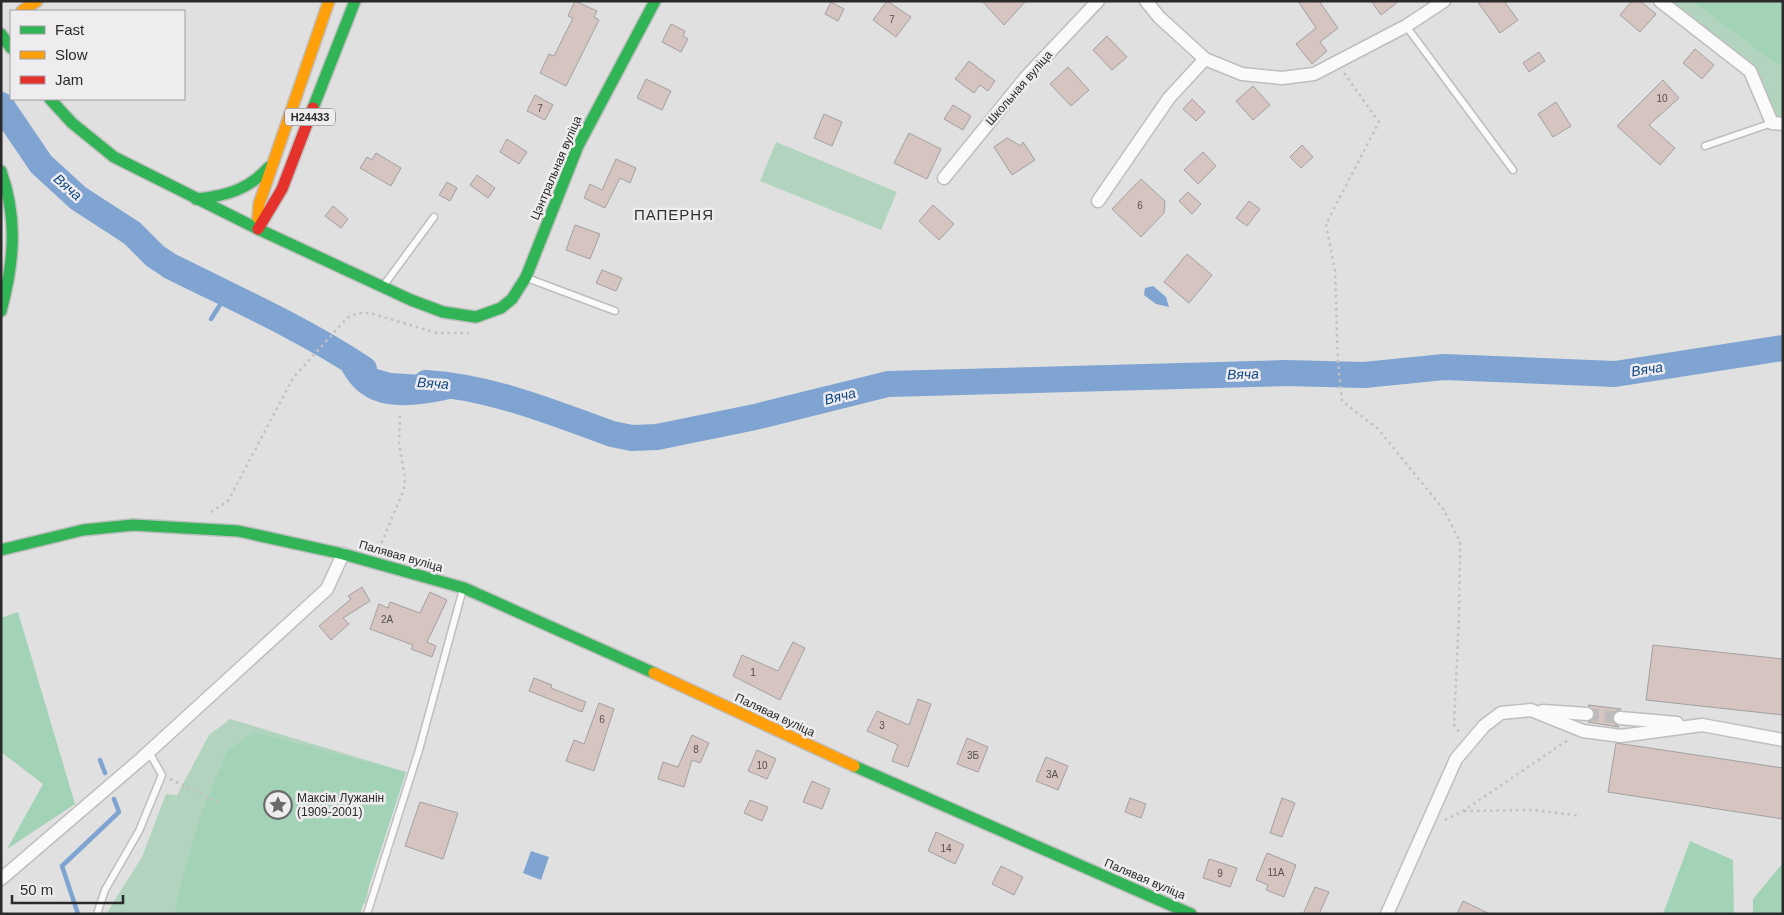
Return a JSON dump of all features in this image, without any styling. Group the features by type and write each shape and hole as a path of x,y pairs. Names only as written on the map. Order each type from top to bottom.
{"main road":[{"path":"24,10 37,1"},
{"name":"Н24433","path":"258,229 258,204 329,1"},
{"name":"Н24433","path":"258,229 282,189 355,1"},
{"name":"Цэнтральная вуліца","path":"383,286 428,306 463,317 476,317 501,308 512,299 526,277 578,146 634,37 656,1"},
{"path":"1,34 10,47"},
{"path":"51,100 72,123 114,157 258,229 383,286"},
{"name":"Н24433","path":"196,199 218,197 249,187 273,163"},
{"path":"1,171 14,214 15,245 10,278 2,310"},
{"name":"Палявая вуліца","path":"1,550 83,530 133,524 238,531 343,554 464,588 627,660 743,716 1044,852 1191,914"}],"street":[{"name":"Школьная вуліца","path":"944,178 1027,76 1098,1"},
{"path":"1146,1 1159,17 1205,59 1242,74 1282,78 1314,74 1406,26 1444,1"},
{"path":"1660,1 1750,71 1778,123"},
{"path":"1098,202 1169,98 1205,59"},
{"path":"1,879 149,752 327,589 343,554"},
{"path":"1530,710 1583,731 1621,736 1702,724"},
{"path":"1387,914 1456,759 1484,726 1501,713 1530,710 1587,714"},
{"path":"1620,718 1702,724 1783,740"}],"lane":[{"path":"1406,26 1513,170"},
{"path":"1705,146 1778,123"},
{"path":"383,286 434,217"},
{"path":"526,277 615,311"},
{"path":"367,914 419,750 464,588"},
{"path":"97,914 105,890 139,831 162,775 149,752"}],"path":[{"path":"1336,62 1379,122 1326,224 1336,272 1338,363 1342,401 1378,428 1444,510 1460,542 1454,725 1469,744"},
{"path":"204,513 215,511 228,501 293,378 338,327"},
{"path":"378,565 380,547 404,489 406,477 398,443 400,414"},
{"path":"1423,830 1463,811 1583,731"},
{"path":"162,775 222,804"},
{"path":"1463,811 1534,810 1581,816"}],"green space":[{"path":"1660,1 1691,1 1777,65 1783,64 1783,124 1772,123 1750,71"},
{"path":"1691,1 1783,1 1783,64 1777,65"},
{"path":"776,142 897,192 881,230 760,181"},
{"path":"18,612 75,804 7,849 43,784 1,752 1,618"},
{"path":"230,719 406,772 370,880 366,903 358,904 356,914 106,914 142,857 166,794 177,795 209,735"},
{"path":"253,732 406,772 360,914 175,914 177,898 200,817 227,751"},
{"path":"1690,841 1733,860 1734,914 1663,914"},
{"path":"1783,863 1783,914 1753,914 1753,899"}],"water":[{"path":"1153,286 1166,297 1169,307 1156,304 1144,295 1145,288"},
{"path":"334,350 377,369 391,373 438,376 460,385 486,391 418,404 396,405 377,401 359,392 345,375"},
{"path":"531,851 549,857 541,880 523,873"}],"building":[{"path":"575,1 597,11 594,17 599,20 566,86 540,73 549,54 554,56 573,18 568,16"},
{"path":"887,1 911,17 896,37 873,20"},
{"path":"982,1 1026,1 1004,25"},
{"path":"1298,1 1319,1 1338,28 1320,42 1327,51 1312,64 1296,44 1316,28"},
{"path":"1371,1 1399,1 1381,15"},
{"path":"1477,1 1504,1 1518,20 1500,33"},
{"path":"1632,1 1640,1 1656,14 1640,32 1620,15"},
{"path":"831,2 844,9 838,21 825,14"},
{"path":"671,24 685,31 683,36 688,39 681,52 662,42"},
{"path":"1107,36 1127,57 1112,70 1093,50"},
{"path":"1695,49 1714,65 1702,79 1683,63"},
{"path":"1539,52 1545,61 1529,72 1523,63"},
{"path":"969,61 995,81 988,91 980,85 974,93 955,79"},
{"path":"1068,67 1089,90 1071,106 1050,84"},
{"path":"646,79 671,91 662,110 637,98"},
{"path":"1663,80 1679,98 1649,125 1675,148 1660,165 1617,126"},
{"path":"1253,86 1270,105 1253,120 1236,101"},
{"path":"535,95 553,105 545,120 527,111"},
{"path":"1192,99 1205,112 1196,121 1183,109"},
{"path":"1556,102 1571,126 1553,137 1538,114"},
{"path":"953,105 971,116 963,130 944,119"},
{"path":"824,114 842,122 832,146 814,138"},
{"path":"909,133 941,149 927,179 894,163"},
{"path":"1007,138 1021,146 1023,142 1035,160 1012,175 994,147"},
{"path":"507,139 527,152 519,164 500,152"},
{"path":"1302,145 1313,157 1301,168 1290,157"},
{"path":"1203,152 1216,166 1198,184 1184,170"},
{"path":"376,153 401,168 391,186 360,168 367,157 372,160"},
{"path":"616,159 636,168 630,183 620,178 605,208 584,198 590,184 602,190"},
{"path":"477,175 495,188 488,198 470,185"},
{"path":"1141,179 1165,201 1164,213 1141,237 1112,209"},
{"path":"447,182 457,188 450,201 439,195"},
{"path":"1188,192 1201,204 1192,214 1179,201"},
{"path":"1249,201 1260,209 1247,226 1236,218"},
{"path":"933,205 954,224 939,240 919,221"},
{"path":"333,206 348,219 341,228 325,216"},
{"path":"575,225 600,234 590,259 566,250"},
{"path":"1187,254 1212,275 1189,303 1164,282"},
{"path":"602,270 622,278 616,291 596,283"},
{"path":"362,587 370,601 343,618 349,624 331,640 319,626 351,599 348,596"},
{"path":"430,592 447,600 427,642 436,646 432,657 411,649 413,645 370,629 379,604 388,608 390,602 420,613"},
{"path":"793,642 805,648 780,700 733,676 742,655 778,671"},
{"path":"1653,645 1783,659 1783,715 1646,700"},
{"path":"534,678 552,685 551,688 586,702 582,712 529,691"},
{"path":"918,699 931,704 908,767 892,761 898,745 867,731 877,711 909,725"},
{"path":"599,703 614,709 594,771 566,761 574,740 584,744"},
{"path":"1588,705 1621,709 1616,711 1612,717 1613,722 1619,727 1588,722 1593,719 1595,714"},
{"path":"692,735 709,743 700,763 692,760 684,787 658,779 663,762 678,767"},
{"path":"967,738 988,747 978,772 957,764"},
{"path":"1616,743 1783,768 1783,819 1608,792"},
{"path":"757,750 776,759 767,779 748,771"},
{"path":"1046,757 1068,766 1058,790 1036,781"},
{"path":"812,781 830,789 822,809 803,802"},
{"path":"1130,798 1146,804 1141,818 1125,812"},
{"path":"1282,798 1295,803 1282,837 1270,833"},
{"path":"750,800 768,807 762,821 744,813"},
{"path":"420,802 458,813 443,859 405,846"},
{"path":"936,832 964,845 955,864 928,851"},
{"path":"1267,853 1296,865 1284,897 1266,890 1268,885 1256,880"},
{"path":"1209,859 1237,868 1230,887 1203,878"},
{"path":"1001,866 1023,877 1014,895 992,884"},
{"path":"1315,887 1329,892 1319,914 1303,914"},
{"path":"1463,901 1490,914 1457,914"}],"waterway":[{"name":"Вяча","path":"1,105 41,164 78,198 132,233 155,256 170,266 293,327 364,369"},
{"path":"211,319 227,294"},
{"name":"Вяча","path":"426,383 450,385 497,395 543,409 612,434 632,438 657,437 755,417 888,384 1286,373 1364,375 1444,367 1615,374 1783,348"},
{"path":"100,760 105,773"},
{"path":"78,914 62,866 119,812 114,799"}],"tunnel":[{"path":"1587,714 1620,718"}],"traffic: fast":[{"path":"313,108 355,1"},
{"path":"258,229 411,300 443,312 476,317 501,308 512,299 526,277 578,146 655,1"},
{"path":"1,34 10,47"},
{"path":"51,100 72,123 114,157 258,229"},
{"path":"196,199 227,194 253,181 269,167"},
{"path":"1,171 10,206 12,224 9,276 1,311"},
{"path":"1,550 83,530 133,525 238,531 343,554 464,588 654,673"},
{"path":"854,766 1191,914"}],"traffic: slow":[{"path":"24,10 37,1"},
{"path":"258,218 259,204 329,1"},
{"path":"654,673 854,766"}],"traffic: jam":[{"path":"258,229 282,189 313,108"}],"place":[{"name":"Максiм Лужанiн (1909-2001)","path":"278,805"}],"district":[{"name":"ПАПЕРНЯ","path":"674,215"}]}
